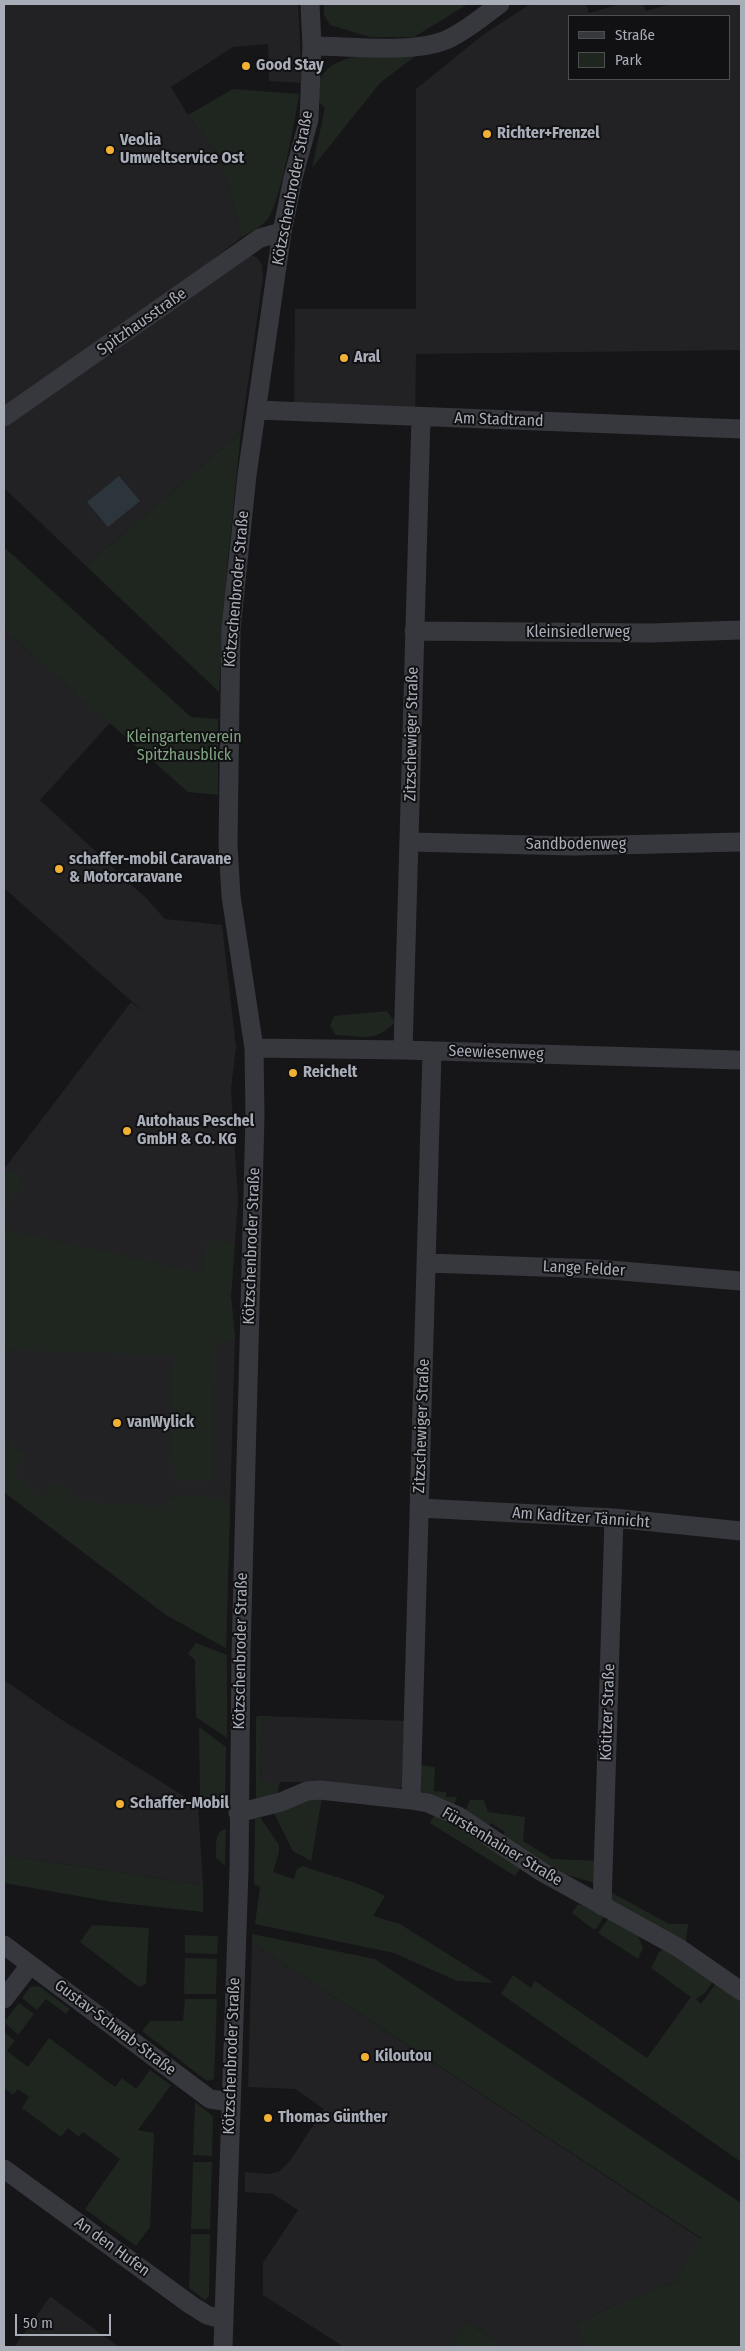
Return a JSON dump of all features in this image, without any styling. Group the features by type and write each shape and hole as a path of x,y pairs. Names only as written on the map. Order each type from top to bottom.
{"street":[{"name":"Kötzschenbroder Straße","path":"223,2347 239,1870 238,1813 255,1116 254,1048 231,896 228,845 231,629 247,474 282,232 293,178 309,119 312,46 310,4"},
{"path":"312,46 407,47 433,44 447,39 480,10 500,4"},
{"name":"Spitzhausstraße","path":"4,417 260,238 282,232"},
{"name":"Am Stadtrand","path":"257,410 601,422 741,429"},
{"name":"Zitzschewiger Straße","path":"403,1050 421,417"},
{"name":"Kleinsiedlerweg","path":"414,632 651,633 741,630"},
{"name":"Sandbodenweg","path":"410,842 573,846 741,842"},
{"name":"Seewiesenweg","path":"254,1048 403,1050 740,1061"},
{"name":"Zitzschewiger Straße","path":"410,1800 432,1052"},
{"name":"Lange Felder","path":"426,1263 598,1269 741,1281"},
{"name":"Am Kaditzer Tännicht","path":"420,1508 614,1518 741,1530"},
{"name":"Kötitzer Straße","path":"602,1906 614,1518"},
{"name":"Fürstenhainer Straße","path":"238,1813 281,1802 308,1791 320,1790 428,1803 458,1816 542,1872 678,1948 741,1991"},
{"name":"Gustav-Schwab-Straße","path":"4,1945 210,2099 231,2102"},
{"path":"4,1999 30,1965"},
{"name":"An den Hufen","path":"4,2168 186,2301 207,2315 224,2320"}],"shaded area":[{"path":"4,4 298,4 302,83 269,81 268,44 233,47 171,87 188,115 220,158 242,237 169,293 4,411"},
{"path":"530,4 586,4 589,13 620,4 643,4 646,11 671,4 741,4 741,350 416,354 415,420 294,420 295,309 416,309 416,89 484,34"},
{"path":"251,255 258,258 262,265 263,277 241,432 86,566 4,488 4,426"},
{"path":"119,476 140,501 108,527 87,502"},
{"path":"4,630 110,723 40,800 147,899 165,919 222,925 236,1047 231,1089 238,1200 231,1296 235,1335 226,1648 166,1615 4,1492 4,1169 131,1002 147,1015 4,888"},
{"path":"4,1680 59,1718 198,1805 203,1885 4,1855"},
{"path":"263,1716 407,1721 403,1787 393,1791 317,1782 260,1782"},
{"path":"252,1943 701,2239 675,2282 634,2297 576,2323 585,2347 506,2347 467,2322 450,2347 344,2347 263,2295 263,2263 298,2210 273,2194 245,2192 245,2172 270,2174 280,2171 289,2162 324,2109 295,2089 248,2087"},
{"path":"51,2297 119,2347 14,2347"}],"green space":[{"path":"324,4 468,4 414,37 370,37 330,25 324,15"},
{"path":"418,54 380,83 312,168 325,108 319,102 318,88 323,74 333,65 346,59 360,56"},
{"path":"233,89 299,94 287,160 272,211 265,223 242,237 220,158 188,115"},
{"path":"241,432 227,570 219,692 86,566"},
{"name":"Kleingartenverein Spitzhausblick","path":"4,547 191,717 218,719 218,795 188,792 4,630"},
{"path":"387,1011 395,1022 388,1029 375,1036 336,1035 330,1026 334,1016"},
{"path":"4,1171 18,1172 21,1182 17,1192 9,1195 4,1217"},
{"path":"4,1229 202,1273 206,1243 217,1240 235,1243 231,1296 235,1342 222,1341 216,1347 211,1481 180,1481 173,1474 174,1462 170,1461 173,1355 4,1350"},
{"path":"4,1441 26,1456 13,1473 42,1499 57,1482 81,1502 166,1506 169,1500 177,1495 220,1498 230,1506 226,1648 166,1615 4,1492"},
{"path":"196,1643 227,1655 227,1738 196,1717 195,1660 188,1654"},
{"path":"263,1716 260,1781 280,1782 277,1794 256,1801 256,1718"},
{"path":"199,1727 226,1747 225,1803 200,1803"},
{"path":"420,1765 435,1767 434,1791 446,1792 446,1797 457,1797 454,1805 420,1791"},
{"path":"305,1798 322,1798 311,1861 293,1851 273,1811"},
{"path":"470,1800 484,1800 488,1812 525,1817 523,1841 552,1859 600,1861 595,1883 541,1867 501,1839 505,1832 491,1823 486,1830 465,1812"},
{"path":"435,1814 454,1823 521,1867 515,1876 430,1823"},
{"path":"260,1817 279,1845 279,1852 273,1872 294,1879 297,1869 303,1866 355,1883 385,1896 373,1916 400,1924 494,1983 457,1981 394,1953 255,1924 260,1887 254,1884 255,1819"},
{"path":"226,1829 225,1866 216,1858 216,1845 217,1836 222,1830"},
{"path":"4,1855 203,1885 203,1912 112,1902 4,1883"},
{"path":"609,1891 669,1924 688,1924 686,1942 609,1902"},
{"path":"578,1904 605,1915 596,1929 593,1929 572,1913"},
{"path":"609,1918 636,1931 643,1948 638,1959 598,1933"},
{"path":"92,1925 149,1928 146,1984 139,1987 80,1942"},
{"path":"252,1934 375,1959 741,2203 741,2347 585,2347 576,2323 634,2297 675,2282 701,2238 252,1943"},
{"path":"185,1935 218,1936 217,1954 185,1953"},
{"path":"664,1949 714,1980 705,1993 696,1999 701,2004 717,1982 741,2000 741,2162 501,1994 513,1975 531,1988 535,1981 647,2058 691,1997 651,1968 659,1952"},
{"path":"185,1958 217,1959 216,1994 184,1994"},
{"path":"39,1986 70,2009 66,2014 46,1999 37,2010 22,1998 30,1987"},
{"path":"185,1999 217,1999 214,2079 207,2081 142,2031 150,2021 183,2021"},
{"path":"19,2003 34,2014 18,2035 4,2022"},
{"path":"4,2032 15,2041 7,2051 28,2067 49,2038 115,2087 122,2078 136,2089 150,2070 171,2085 138,2130 154,2133 150,2227 136,2246 85,2209 120,2159 83,2132 79,2137 68,2128 61,2137 22,2108 29,2097 18,2089 13,2095 4,2088"},
{"path":"195,2102 213,2116 212,2156 193,2155"},
{"path":"193,2162 212,2162 210,2229 191,2229"},
{"path":"191,2234 210,2234 209,2296 205,2300 189,2288"},
{"path":"467,2322 506,2347 450,2347"}],"place":[{"name":"Good Stay","path":"246,66"},
{"name":"Richter+Frenzel","path":"487,134"},
{"name":"Veolia Umweltservice Ost","path":"110,150"},
{"name":"Aral","path":"344,358"},
{"name":"schaffer-mobil Caravane & Motorcaravane","path":"59,869"},
{"name":"Reichelt","path":"293,1073"},
{"name":"Autohaus Peschel GmbH & Co. KG","path":"127,1131"},
{"name":"vanWylick","path":"117,1423"},
{"name":"Schaffer-Mobil","path":"120,1804"},
{"name":"Kiloutou","path":"365,2057"},
{"name":"Thomas Günther","path":"268,2118"}]}
